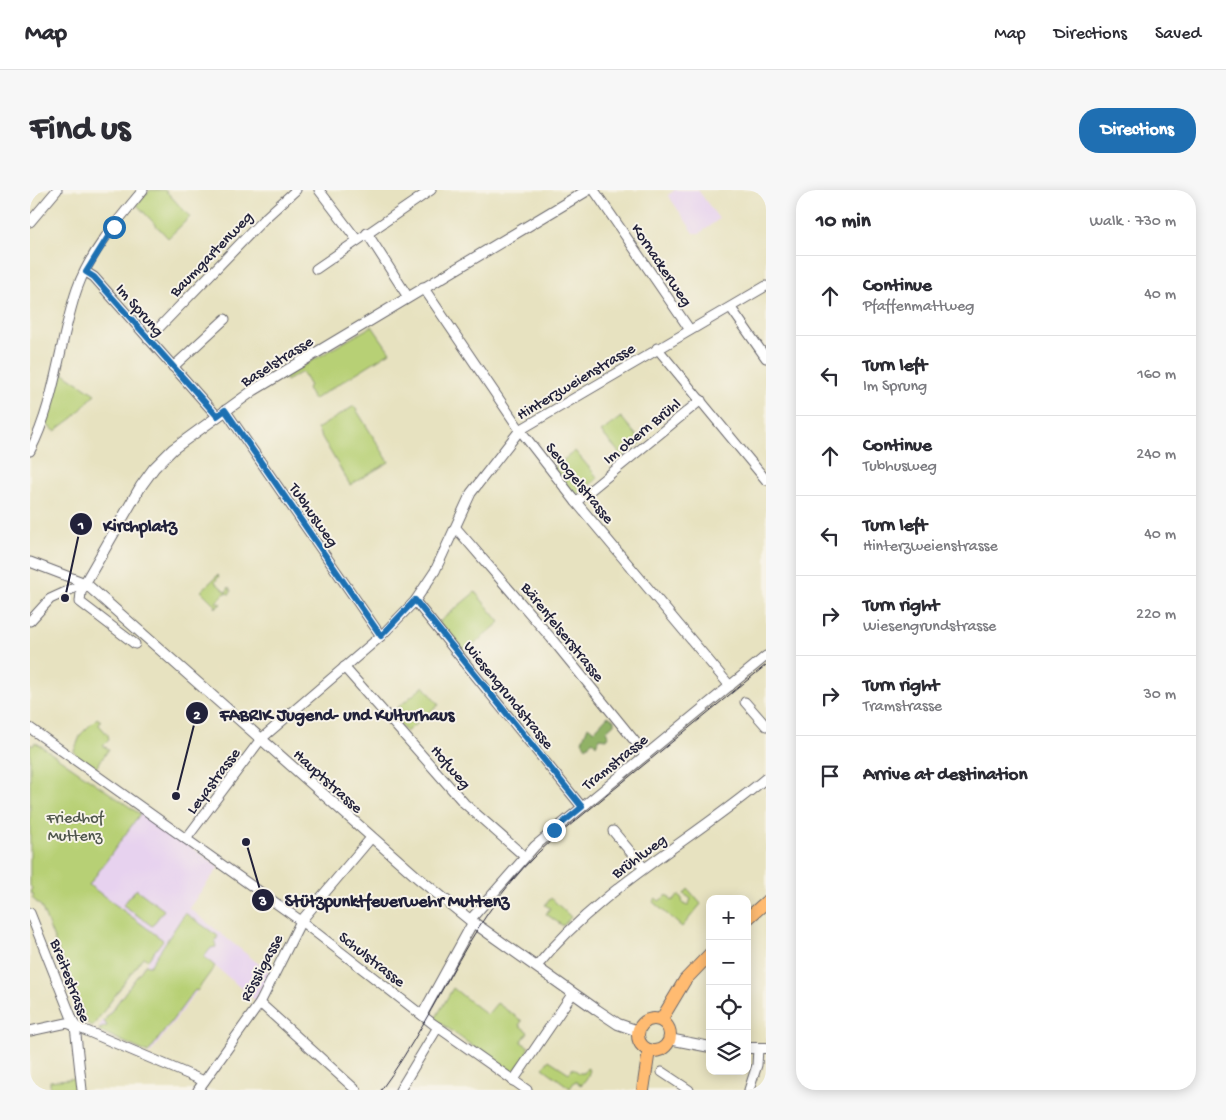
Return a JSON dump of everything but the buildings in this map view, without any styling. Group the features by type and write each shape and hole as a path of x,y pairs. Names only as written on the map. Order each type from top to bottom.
{"main road":[{"path":"751,916 766,902"},
{"path":"661,1020 670,1001 685,980 706,958"},
{"path":"647,1020 661,1020 668,1026 669,1039 664,1048 649,1050 639,1041 638,1031 647,1020"},
{"path":"642,1090 649,1050"}],"street":[{"path":"30,222 57,190"},
{"name":"Baumgartenweg","path":"148,339 264,219 296,190"},
{"path":"319,190 357,240"},
{"path":"316,269 431,190"},
{"name":"Baselstrasse","path":"85,583 147,477 174,449 254,390 423,287 588,190"},
{"name":"Kornackerweg","path":"594,190 690,330"},
{"path":"30,451 42,422 78,288 114,227 139,192"},
{"path":"366,233 408,297"},
{"name":"Im Sprung","path":"86,272 94,277 173,368 221,413"},
{"name":"Hinterzweienstrasse","path":"261,739 381,636 415,600 435,571 471,493 520,430 657,348 731,308 766,286"},
{"name":"Sevogelstrasse","path":"423,287 520,430 576,502 730,686"},
{"path":"731,308 766,358"},
{"path":"173,368 225,318"},
{"path":"657,348 766,480"},
{"name":"Im obern Brühl","path":"576,502 701,400"},
{"name":"Tubhusweg","path":"221,413 381,636"},
{"name":"Bärenfelserstrasse","path":"456,528 551,638 646,755"},
{"path":"30,562 85,583"},
{"path":"30,621 50,599 85,583"},
{"path":"85,583 81,592 80,602 134,644"},
{"name":"Hauptstrasse","path":"85,583 371,838 471,921 618,1024 638,1031"},
{"name":"Wiesengrundstrasse","path":"415,600 582,807"},
{"name":"Tramstrasse","path":"422,1015 471,921 524,856 766,656"},
{"name":"Hofweg","path":"344,667 464,803 524,856"},
{"path":"745,702 766,726"},
{"name":"Schulstrasse","path":"30,728 301,921 438,1027 527,1090"},
{"name":"Leyastrasse","path":"186,839 261,739"},
{"name":"Brühlweg","path":"537,966 568,931 644,868 734,805 766,778"},
{"path":"613,831 644,868"},
{"name":"Rössligasse","path":"198,1090 260,1003 301,921 371,838"},
{"name":"Breitestrasse","path":"30,913 75,1026 82,1090"},
{"path":"514,1081 573,993"},
{"path":"260,1003 356,1090"},
{"path":"30,1031 67,1024 75,1026 204,1081"},
{"path":"400,1090 438,1027"},
{"path":"669,1039 706,1045"},
{"path":"749,1090 762,1048"},
{"path":"662,1072 689,1090"}],"shaded area":[{"path":"675,190 698,190 719,219 700,233 694,233 668,195"},
{"path":"141,812 219,867 189,908 270,973 255,1000 215,966 150,1054 100,1032 99,1026 163,941 89,885"}],"green space":[{"path":"150,190 165,190 190,217 168,238 137,205"},
{"path":"372,326 390,352 313,400 307,388 310,386 302,372 286,381 284,377"},
{"path":"56,368 95,394 74,417 55,431 42,421"},
{"path":"354,406 389,462 350,485 317,429"},
{"path":"621,417 642,442 623,457 601,432"},
{"path":"575,451 598,478 578,494 573,493 553,468"},
{"path":"218,575 215,582 226,592 229,587 231,591 230,594 225,593 216,602 221,604 215,608 216,606 201,591"},
{"path":"475,592 500,622 463,654 438,623"},
{"path":"424,686 439,705 406,732 391,713"},
{"path":"608,716 614,720 614,724 606,731 609,736 607,739 599,738 596,745 593,741 586,747 582,741 588,726 594,731"},
{"path":"97,718 101,721 99,725 108,735 109,740 103,746 109,749 95,769 77,757 74,751 81,734"},
{"name":"Friedhof Muttenz","path":"35,742 140,814 89,885 163,940 148,960 143,957 92,1027 87,1023 41,906 32,898 34,895 30,892 32,888 30,886 30,744 33,746"},
{"path":"136,889 164,910 152,926 123,905"},
{"path":"688,889 701,904 682,927 653,902 656,898 659,901 667,895 672,901 679,895 683,904 688,906 691,899 684,894"},
{"path":"551,898 571,917 563,926 546,914 550,908 545,905"},
{"path":"185,913 218,936 215,942 216,947 211,948 204,957 215,966 197,991 195,990 148,1053 100,1031 99,1029 107,1026 104,1021 146,964 150,966"},
{"path":"453,988 487,1015 497,1003 522,1021 519,1025 528,1032 521,1042 529,1047 527,1049 529,1052 513,1073 507,1071 435,1019"},
{"path":"549,1060 569,1073 573,1068 579,1073 584,1073 587,1068 590,1070 587,1078 581,1085 575,1081 570,1088 543,1068"},
{"path":"77,1078 78,1090 50,1090 50,1081"}],"tram line":[{"path":"381,1090 403,1058 478,929 499,898 523,868 552,840 766,665"}],"place":[{"name":"Kirchplatz","path":"65,598"},
{"name":"FABRIK Jugend- und Kulturhaus","path":"176,796"},
{"name":"Stützpunktfeuerwehr Muttenz","path":"246,842"}],"route":[{"path":"114,227 91,261 86,272 94,277 217,416 225,410 381,636 415,600 582,807 554,830"}]}
